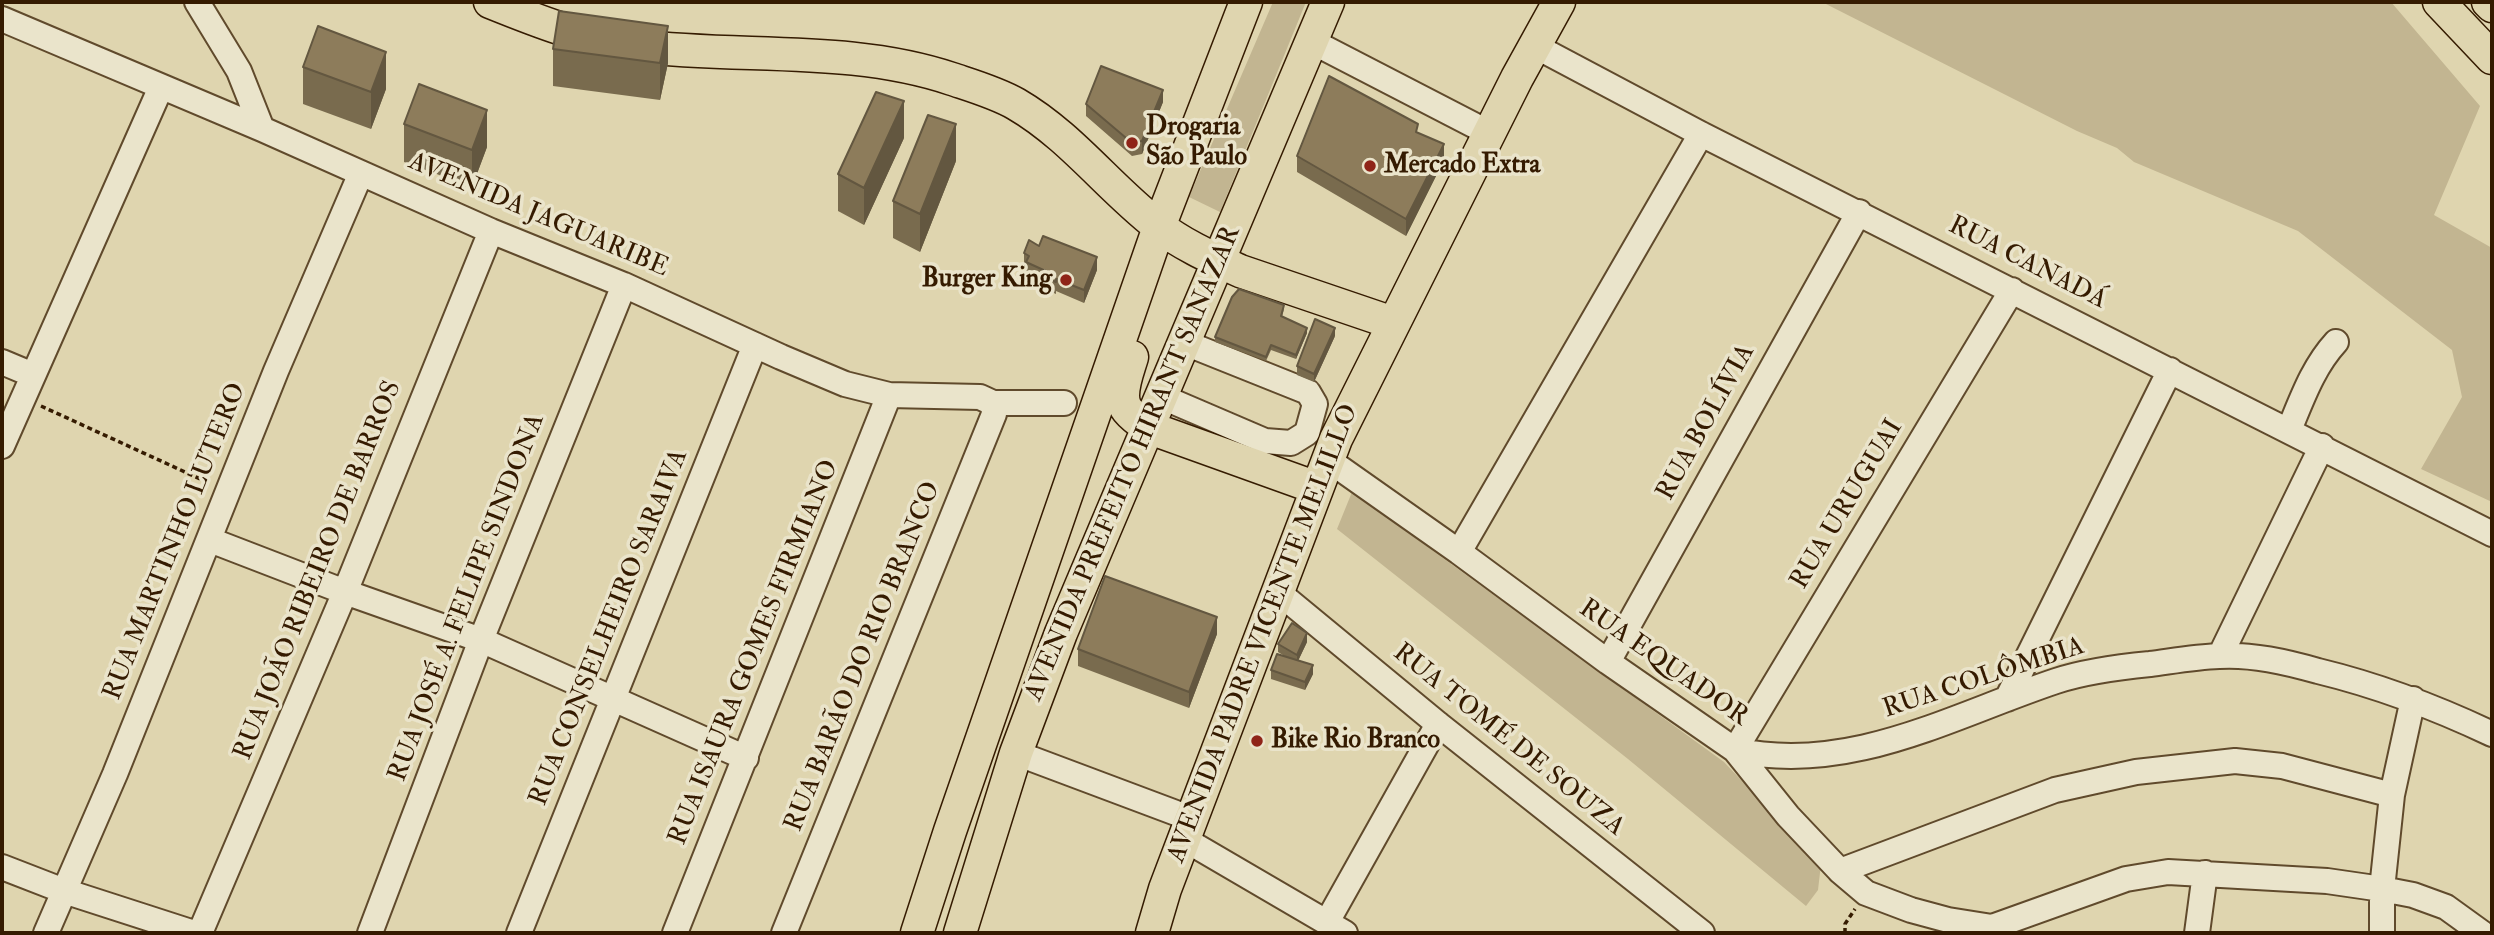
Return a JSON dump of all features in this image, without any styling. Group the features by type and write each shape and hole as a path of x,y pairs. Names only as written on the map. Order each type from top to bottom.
{"main road":[{"path":"490,2 584,36 635,46 839,58 901,65 950,79 1014,103 1046,124 1159,227 1219,261 1240,271 1393,323"},
{"name":"AVENIDA PREFEITO HIRANT SANAZAR","path":"917,933 1159,227 1246,2"},
{"name":"AVENIDA PREFEITO HIRANT SANAZAR","path":"960,933 1016,753 1061,633 1328,2"},
{"name":"AVENIDA PADRE VICENTE MELILLO","path":"1152,933 1188,829 1327,459 1489,133 1559,2"},
{"path":"2439,2 2492,58"},
{"path":"2488,2 2492,6"},
{"path":"1138,288 1142,315 1127,377 1124,401 1127,409 1147,427 1317,488"}],"street":[{"path":"197,2 239,71 262,130"},
{"name":"AVENIDA JAGUARIBE","path":"2,19 491,231 624,285 845,384 889,395 980,397 993,402 1064,403"},
{"path":"1311,41 1489,133"},
{"name":"RUA CANADÁ","path":"1535,46 1701,134 2492,534"},
{"path":"2,446 161,87"},
{"path":"1459,552 1701,134"},
{"name":"RUA MARTINHO LUTERO","path":"46,933 115,774 276,371 361,173"},
{"name":"RUA BOLÍVIA","path":"1608,662 1859,212"},
{"name":"RUA JOÃO RIBEIRO DE BARROS","path":"200,933 345,592 491,231"},
{"name":"RUA JOSÉ A. FELIPE SINDONA","path":"370,933 481,640 624,285"},
{"name":"RUA URUGUAI","path":"1735,750 2012,290"},
{"path":"1160,396 1265,441 1291,443 1307,433 1315,404 1308,392 1183,342"},
{"path":"2289,430 2315,370 2336,342"},
{"name":"RUA CONSELHEIRO SARAIVA","path":"519,933 755,345"},
{"path":"2,362 33,375"},
{"path":"2007,699 2170,370"},
{"name":"RUA ISAURA GOMES FIRMIANO","path":"675,933 889,395"},
{"name":"RUA BARÃO DO RIO BRANCO","path":"784,933 994,414 993,402"},
{"path":"2220,656 2322,446"},
{"name":"RUA EQUADOR","path":"1327,459 1608,662 1735,750 1788,816 1840,871 1866,893 1911,910 1997,930"},
{"path":"210,540 481,640 746,758"},
{"name":"RUA TOMÉ DE SOUZA","path":"1278,592 1438,724 1702,933"},
{"name":"RUA COLÔMBIA","path":"1735,750 1762,756 1834,754 1881,745 2059,680 2123,667 2220,656 2255,657 2374,685 2492,734"},
{"path":"2382,933 2382,889 2392,795 2413,699"},
{"path":"1016,753 1188,829 1336,928 1438,724"},
{"path":"1840,871 2055,790 2136,772 2235,761 2282,766 2392,795"},
{"path":"2,867 64,891 194,933"},
{"path":"1997,930 2126,879 2168,872 2327,881 2413,895 2446,907 2482,933"},
{"path":"2197,933 2204,873"}],"path":[{"path":"23,397 228,491"}],"shaded area":[{"path":"1273,2 1306,2 1220,212 1189,197"},
{"path":"1822,2 2391,2 2480,106 2434,215 2492,248 2492,502 2421,469 2462,397 2452,350 2298,231 2134,162 2117,148 2077,131"},
{"path":"1352,492 1724,762 1821,864 1818,890 1806,906 1628,759 1337,529"}],"building":[{"path":"559,11 668,26 660,63 553,49"},
{"path":"318,26 386,52 371,92 303,67"},
{"path":"1101,66 1163,90 1142,141 1132,143 1086,104"},
{"name":"Mercado Extra","path":"1329,76 1418,124 1416,132 1444,144 1406,219 1297,156"},
{"path":"419,84 487,110 472,150 404,124"},
{"path":"876,92 904,101 864,188 838,174"},
{"path":"928,115 956,124 920,214 893,201"},
{"name":"Burger King","path":"1043,236 1097,257 1084,290 1047,278 1050,273 1026,262 1029,256 1024,253 1029,240 1039,246"},
{"path":"1239,289 1284,305 1281,316 1307,328 1296,355 1271,345 1266,357 1215,337 1232,297"},
{"path":"1315,319 1335,328 1314,374 1297,366"},
{"path":"1105,576 1217,617 1189,692 1078,649"},
{"path":"1292,623 1307,633 1297,655 1278,644"},
{"path":"1277,654 1313,665 1305,682 1271,670"}],"place":[{"name":"Drogaria São Paulo","path":"1132,143"},
{"name":"Mercado Extra","path":"1370,166"},
{"name":"Burger King","path":"1066,280"},
{"name":"Bike Rio Branco","path":"1257,741"}]}
